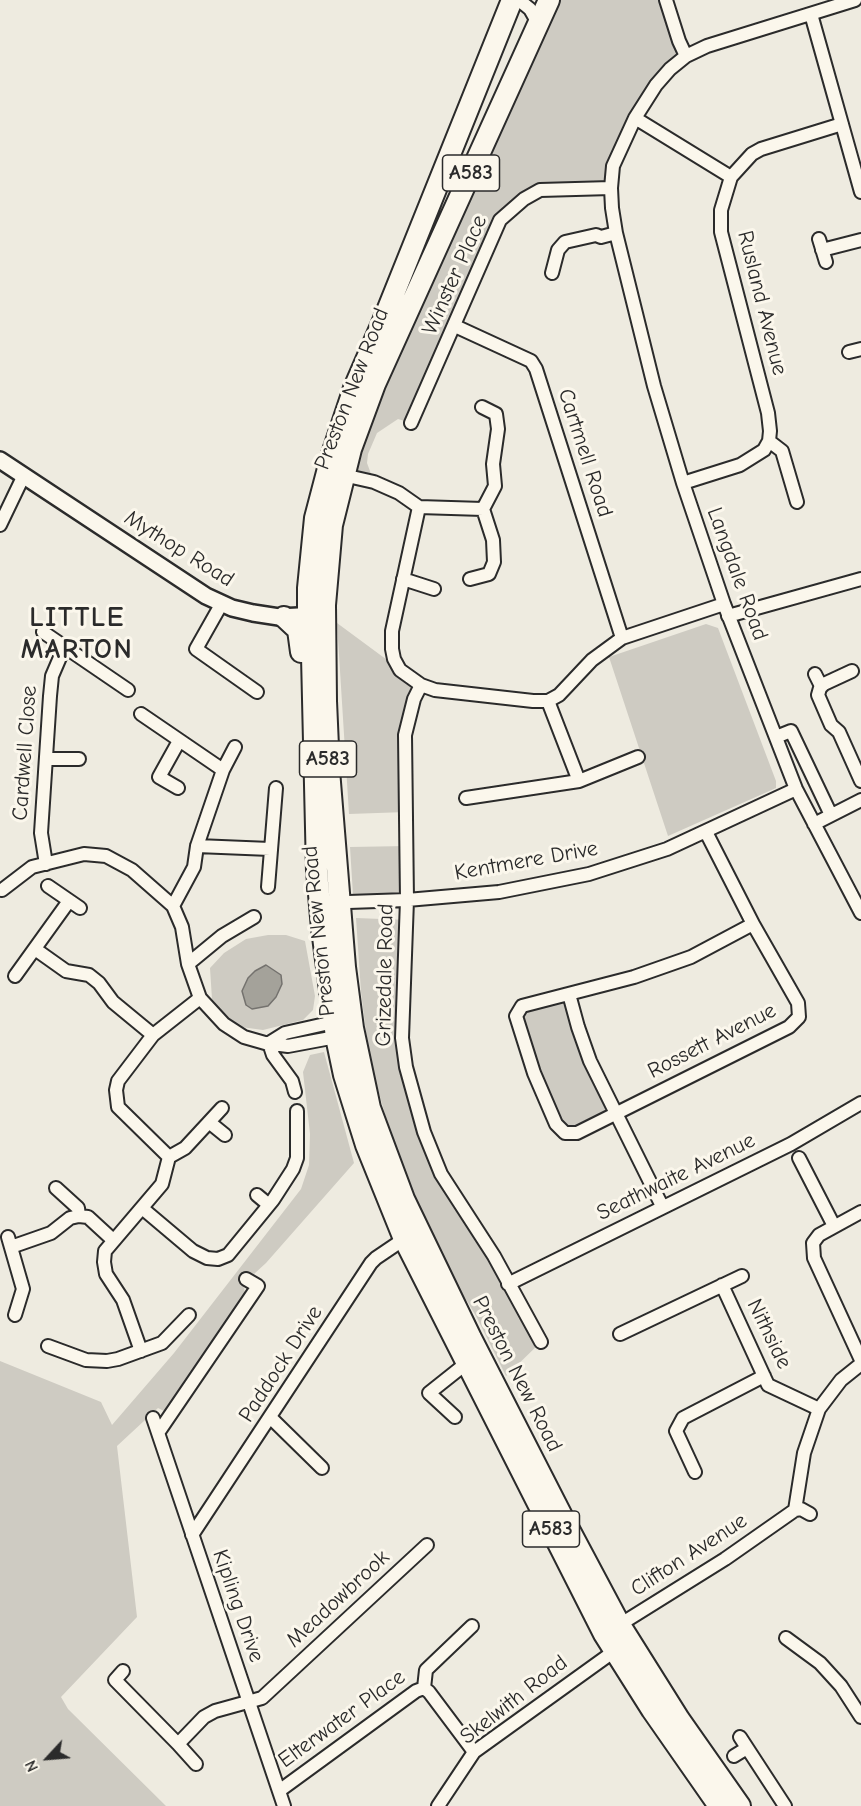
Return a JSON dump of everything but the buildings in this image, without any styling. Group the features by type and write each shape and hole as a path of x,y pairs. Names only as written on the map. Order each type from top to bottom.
{"highway":[{"name":"Preston New Road","path":"512,0 354,388 330,457 315,519 308,588 317,615 339,902 350,1010 370,1108 404,1199 412,1235 468,1362 617,1637 679,1719 740,1806"},
{"name":"Preston New Road","path":"549,0 379,374 343,476 332,525 312,656 319,903 340,1063 356,1117 390,1207 412,1235 466,1328 562,1516 652,1710 719,1806"},
{"name":"A583","path":"284,617 294,624 300,637 304,714 313,730"},
{"path":"350,1010 337,1030 356,1044"}],"street":[{"path":"519,0 530,9 538,23"},
{"path":"666,0 686,56"},
{"name":"Langdale Road","path":"855,0 707,46 686,56 669,69 634,118 614,166 611,188 616,233 654,386 683,483 726,610 796,789 861,913"},
{"path":"811,14 861,192"},
{"path":"634,118 731,177"},
{"name":"Rusland Avenue","path":"769,441 768,413 721,232 721,210 731,177 752,154 761,149 842,124"},
{"name":"Winster Place","path":"411,423 500,220 524,199 540,190 611,188"},
{"path":"552,273 558,250 565,242 616,233"},
{"path":"822,250 861,240"},
{"name":"Cartmell Road","path":"455,326 531,361 536,369 622,638"},
{"path":"470,579 489,574 494,562 493,540 483,509 495,486 493,464 498,429 496,414 482,407"},
{"path":"683,483 740,465 764,450 769,441 782,451 797,502"},
{"name":"Mythop Road","path":"0,460 191,588 222,603 253,613 284,617 317,615"},
{"path":"0,525 24,475"},
{"path":"343,476 374,482 419,507 483,509"},
{"path":"419,507 392,631 394,659 400,670 421,685 435,690 548,701 559,694 592,660 622,638 726,610 861,579"},
{"path":"403,579 434,589"},
{"path":"222,603 196,649 257,692"},
{"path":"44,632 64,648 128,690"},
{"name":"Cardwell Close","path":"46,864 41,833 52,676 64,648"},
{"path":"821,686 852,671"},
{"path":"815,674 821,686 818,695 831,725 839,732 861,781"},
{"name":"Grizedale Road","path":"421,685 414,699 405,735 407,900 402,1038 413,1096 424,1132 441,1174 494,1256 541,1342"},
{"path":"548,701 579,781"},
{"path":"141,714 223,770"},
{"path":"776,737 791,731 831,815"},
{"path":"178,788 159,777 179,741"},
{"path":"173,906 194,867 197,846 223,770 235,747"},
{"path":"466,798 579,781 638,757"},
{"path":"46,759 79,759"},
{"path":"268,887 276,788"},
{"name":"Kentmere Drive","path":"319,903 407,900 499,892 589,874 667,849 796,789"},
{"path":"814,824 861,800"},
{"name":"Rossett Avenue","path":"616,1113 789,1026 799,1017 798,1003 753,924 706,832"},
{"path":"197,846 270,849"},
{"path":"2,890 32,867 84,854 106,856 132,870 173,906 182,927 188,964 200,998 224,1024 244,1037 269,1043 285,1033 337,1030"},
{"path":"15,976 35,949 75,904 48,886"},
{"path":"188,964 222,936 254,917"},
{"path":"616,1113 577,1133 565,1133 556,1124 534,1073 516,1016 522,1006 634,977 691,957 753,924"},
{"path":"35,949 66,971 89,975 99,983 113,1002 153,1035"},
{"path":"570,994 590,1061 662,1206"},
{"path":"169,1157 118,1107 116,1099 118,1081 153,1035 200,998"},
{"path":"269,1043 273,1055 292,1081 295,1092"},
{"name":"Seathwaite Avenue","path":"508,1284 791,1144 861,1103"},
{"path":"141,1351 123,1300 106,1274 105,1251 162,1184 169,1157 185,1148 222,1108"},
{"path":"142,1208 193,1251 207,1258 218,1259 228,1255 288,1179 297,1158 297,1111"},
{"path":"209,1122 225,1135"},
{"path":"799,1158 834,1226"},
{"path":"56,1188 78,1208 79,1216"},
{"path":"257,1195 269,1205"},
{"path":"810,1514 801,1509 795,1510 804,1454 819,1409 841,1380 861,1362 814,1258 813,1244 819,1235 861,1212"},
{"path":"15,1315 23,1289 10,1242 51,1233 70,1218 79,1216 88,1217 113,1240"},
{"name":"Paddock Drive","path":"192,1535 371,1263 412,1235"},
{"name":"Nithside","path":"620,1334 742,1276"},
{"path":"158,1433 258,1286 246,1279"},
{"name":"Nithside","path":"722,1285 768,1385 819,1409"},
{"path":"48,1346 75,1357 97,1361 118,1359 162,1343 189,1316"},
{"name":"Preston New Road","path":"455,1417 429,1393 468,1362"},
{"path":"695,1472 676,1431 683,1418 764,1376"},
{"name":"Kipling Drive","path":"153,1418 284,1806"},
{"path":"271,1418 322,1468"},
{"name":"Clifton Avenue","path":"617,1637 795,1510"},
{"name":"Meadowbrook","path":"178,1744 204,1717 215,1711 262,1698 427,1545"},
{"name":"Elterwater Place","path":"279,1791 416,1691 424,1688 426,1670 471,1626"},
{"name":"Skelwith Road","path":"438,1806 474,1752 617,1637"},
{"path":"786,1638 820,1663 841,1686 861,1717"},
{"path":"123,1671 115,1680 178,1744 192,1763"},
{"path":"424,1688 474,1752"},
{"path":"734,1756 743,1742 785,1806"}],"shaded area":[{"path":"549,0 666,0 686,56 635,118 611,188 540,190 500,220 411,423 398,419 377,433 368,454 367,463 374,482 343,475"},
{"path":"337,623 421,685 405,735 406,812 349,814"},
{"path":"706,624 718,628 776,781 776,788 668,836 609,657"},
{"path":"407,846 407,893 353,895 350,847"},
{"path":"356,918 407,920 402,1038 424,1132 541,1342 506,1376 476,1316 453,1278 408,1183 393,1143 372,1068 366,1032"},
{"path":"286,935 305,941 315,996 313,1010 303,1020 263,1030 241,1027 226,1018 212,999 210,968 224,953 246,939"},
{"path":"266,965 281,975 282,984 276,997 268,1006 252,1009 246,1005 242,991 248,978"},
{"path":"569,994 616,1113 565,1133 516,1016 522,1006"},
{"path":"324,1052 354,1163 266,1263 254,1274 246,1272 240,1281 245,1294 166,1412 158,1408 117,1446 137,1617 61,1697 68,1709 166,1806 0,1806 0,1361 101,1402 112,1425 174,1353 301,1189 309,1165 310,1134 303,1072 310,1055"}],"district":[{"name":"LITTLE MARTON","path":"77,634"}]}
